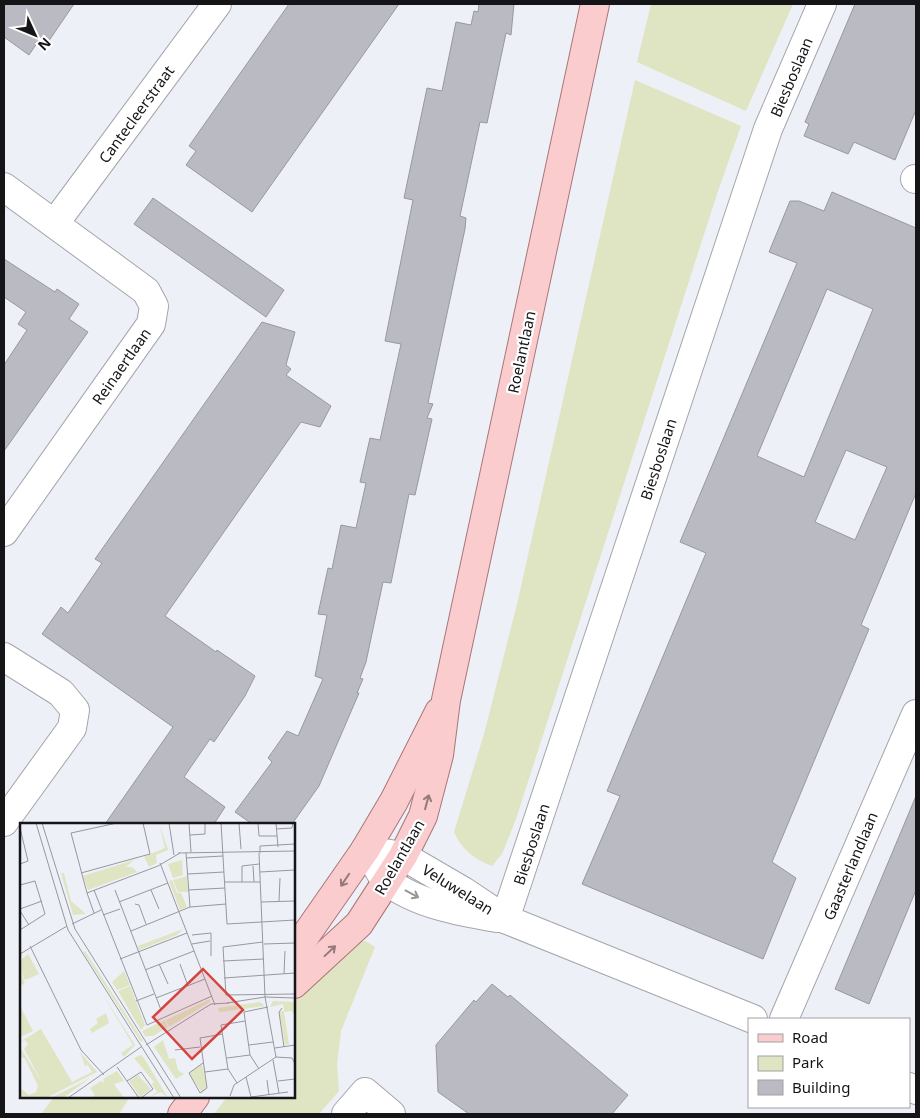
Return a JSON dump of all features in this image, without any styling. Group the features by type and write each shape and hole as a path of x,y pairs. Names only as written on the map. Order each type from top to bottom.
{"main road":[{"name":"Roelantlaan","path":"295,983 359,924 403,856 423,816 439,755 446,700 595,4"},
{"name":"Roelantlaan","path":"295,951 365,850 394,801 417,753 446,700"},
{"path":"182,1114 194,1098"}],"street":[{"name":"Cantecleerstraat","path":"55,223 217,4"},
{"name":"Biesboslaan","path":"506,919 768,130 822,4"},
{"name":"Reinaertlaan","path":"4,187 146,291 154,306 151,324 4,532"},
{"path":"4,657 62,693 75,710 72,728 4,822"},
{"name":"Gaasterlandlaan","path":"784,1018 906,763 916,714"},
{"name":"Veluwelaan","path":"365,850 387,881 424,900 456,912 506,919"},
{"name":"Veluwelaan","path":"365,850 403,856 463,890 506,919 751,1018"},
{"path":"346,1114 365,1092 391,1114"}],"green space":[{"path":"651,4 793,4 746,111 637,62"},
{"path":"635,80 741,126 718,191 516,819 502,854 492,866 469,853 454,832 484,734 517,604"},
{"path":"353,940 365,941 375,947 341,1031 337,1064 339,1091 319,1114 214,1114 226,1098 295,1098 295,996"},
{"path":"53,1098 129,1098 119,1114 41,1114"}],"building":[{"path":"4,4 74,4 46,45 39,40 29,55 4,37"},
{"path":"289,4 399,4 252,212 186,165 196,151 189,146"},
{"path":"479,4 514,4 511,35 506,33 487,123 480,122 460,216 466,218 465,229 428,403 433,404 427,418 432,419 415,495 409,494 391,583 383,582 366,662 360,678 363,679 357,693 359,693 319,786 293,823 251,823 235,812 272,762 268,758 287,731 298,736 323,679 315,676 327,615 318,614 328,568 332,569 341,525 356,528 366,483 360,482 370,438 380,440 401,344 385,341 413,200 404,198 427,88 442,91 456,22 471,25 474,11 478,12"},
{"path":"855,4 916,4 916,110 895,160 854,142 848,154 804,136 809,124 805,122"},
{"path":"832,192 916,228 916,493 861,625 869,629 772,862 796,878 763,959 582,884 620,796 607,791 706,553 680,542 797,263 769,252 790,201 799,201 824,211","holes":["827,289 873,309 804,477 757,456","846,450 887,467 855,540 815,522"]},
{"path":"153,198 284,290 266,317 134,224"},
{"path":"4,259 55,292 57,289 79,304 69,319 88,332 4,451 4,365 27,330 18,324 26,312 4,297"},
{"path":"262,322 295,332 286,365 291,369 286,375 331,406 320,427 301,422 165,616 216,652 217,650 255,676 245,696 214,742 210,739 184,777 225,807 215,823 106,823 173,727 42,634 61,607 68,613 102,563 95,559"},
{"path":"916,796 916,890 869,1004 835,989"},
{"path":"492,984 508,997 510,995 628,1095 612,1114 469,1114 438,1092 436,1045 474,1000 476,1002"}]}
